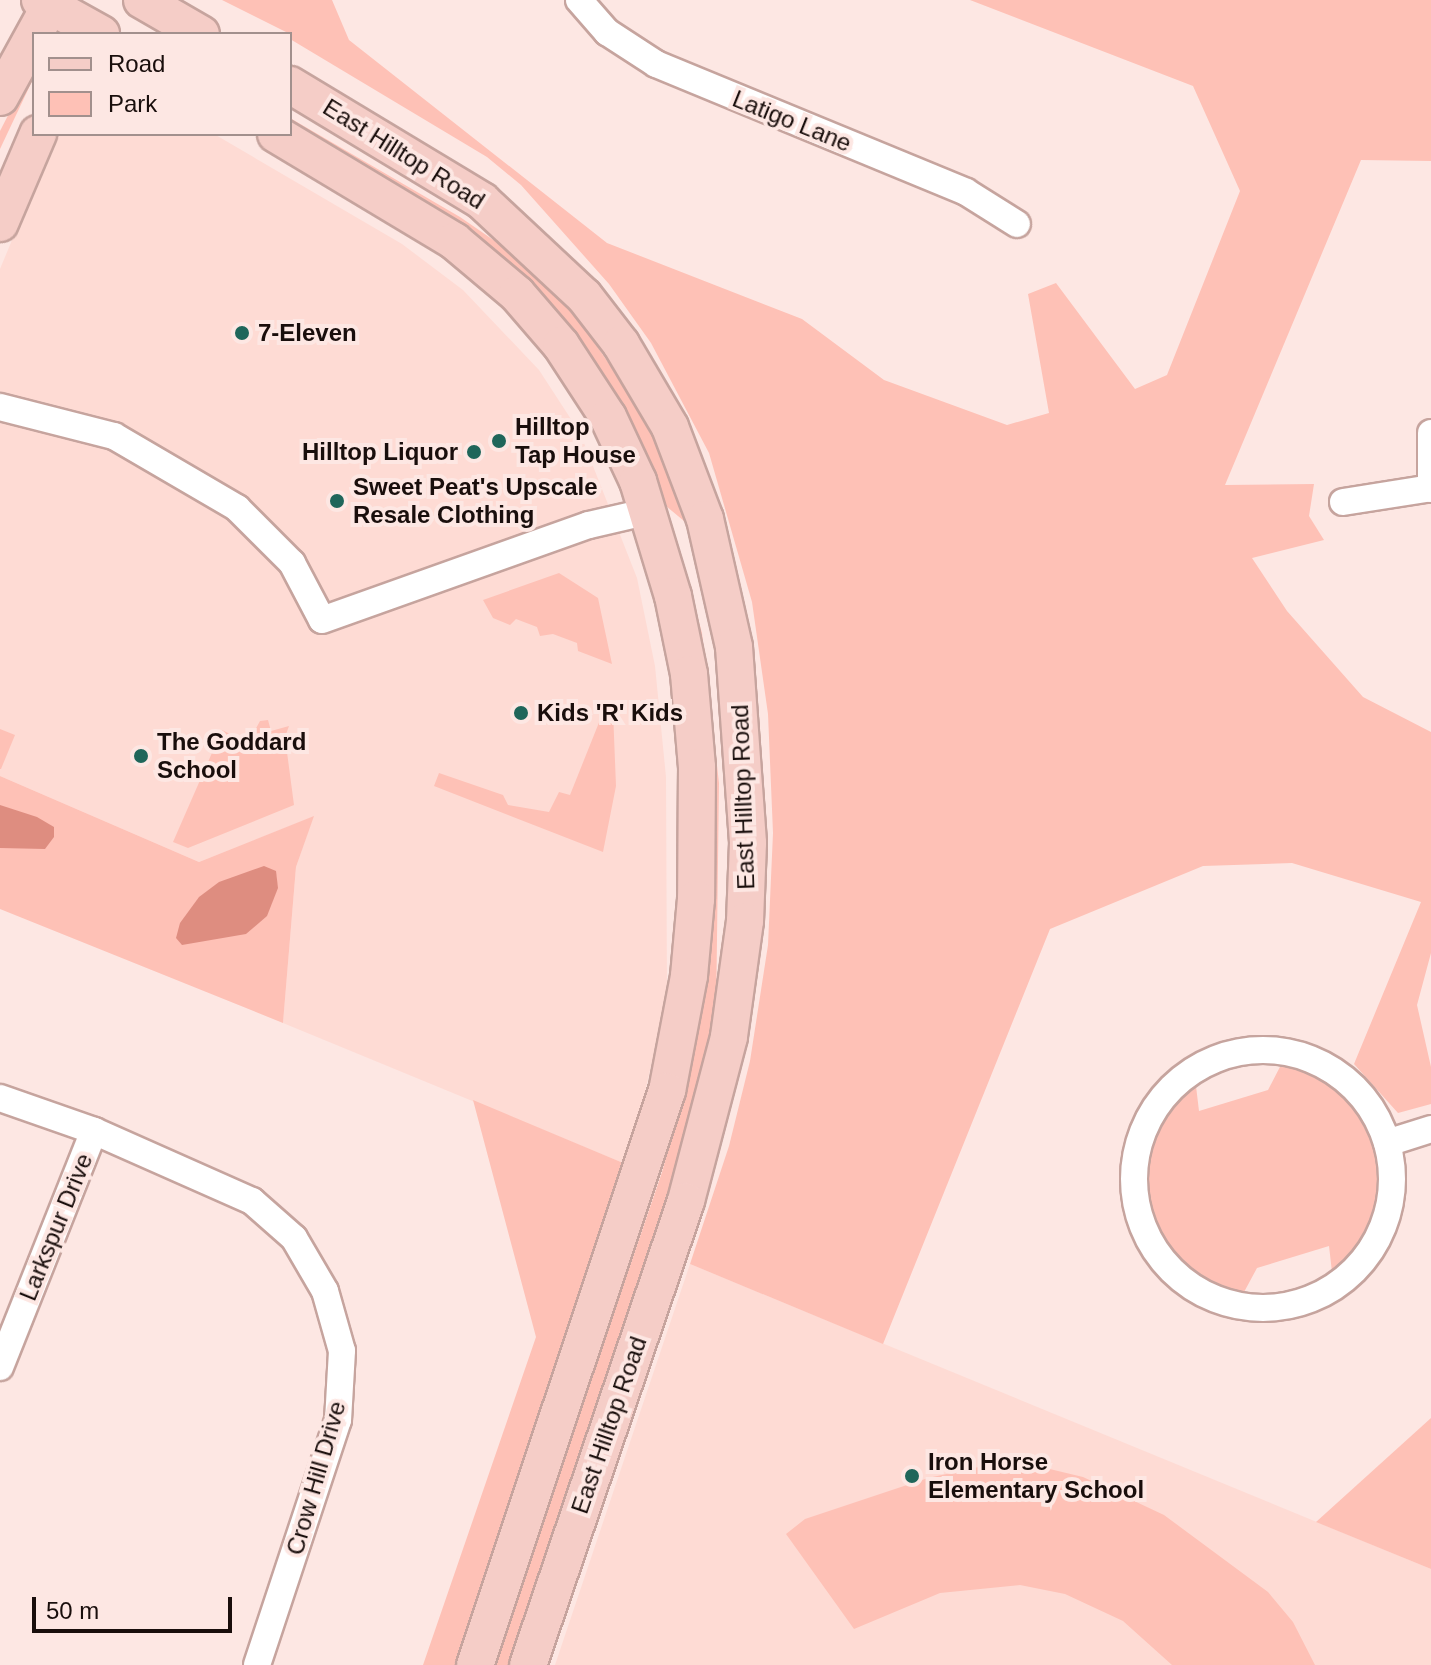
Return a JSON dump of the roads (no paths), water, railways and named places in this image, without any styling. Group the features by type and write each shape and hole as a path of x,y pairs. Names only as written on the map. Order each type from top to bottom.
{"main road":[{"path":"142,0 198,32"},
{"path":"33,32 48,2 97,24"},
{"path":"0,97 32,34"},
{"name":"East Hilltop Road","path":"292,86 456,182 515,228 584,296 658,402 705,519 734,647 748,805 744,931 729,1037 703,1145 528,1665"},
{"path":"0,223 37,136"},
{"name":"East Hilltop Road","path":"279,136 431,226 517,294 561,345 608,417 650,511 684,643 696,753 698,846 689,976 655,1133 475,1665"},
{"path":"650,511 667,516 682,535 703,610 723,760 725,904 744,931"}],"street":[{"name":"Latigo Lane","path":"579,0 607,32 656,64 966,192 1017,224"},
{"path":"0,407 114,436 237,508 292,563 322,620 589,525 650,511"},
{"path":"1343,502 1431,488 1431,433"},
{"path":"1239,1051 1293,1053 1331,1069 1362,1095 1387,1143 1391,1195 1375,1243 1341,1282 1293,1304 1242,1306 1193,1287 1156,1251 1135,1203 1136,1149 1160,1100 1189,1072 1239,1051"},
{"name":"Crow Hill Drive","path":"0,1098 94,1131 215,1182 266,1210 307,1255 332,1307 342,1351 338,1420 257,1665"},
{"path":"1387,1143 1431,1129"},
{"name":"Larkspur Drive","path":"0,1367 94,1131"}],"place":[{"name":"7-Eleven","path":"242,333"},
{"name":"Hilltop Tap House","path":"499,441"},
{"name":"Hilltop Liquor","path":"474,452"},
{"name":"Sweet Peat's Upscale Resale Clothing","path":"337,501"},
{"name":"Kids 'R' Kids","path":"521,713"},
{"name":"The Goddard School","path":"141,756"},
{"name":"Iron Horse Elementary School","path":"912,1476"}]}
